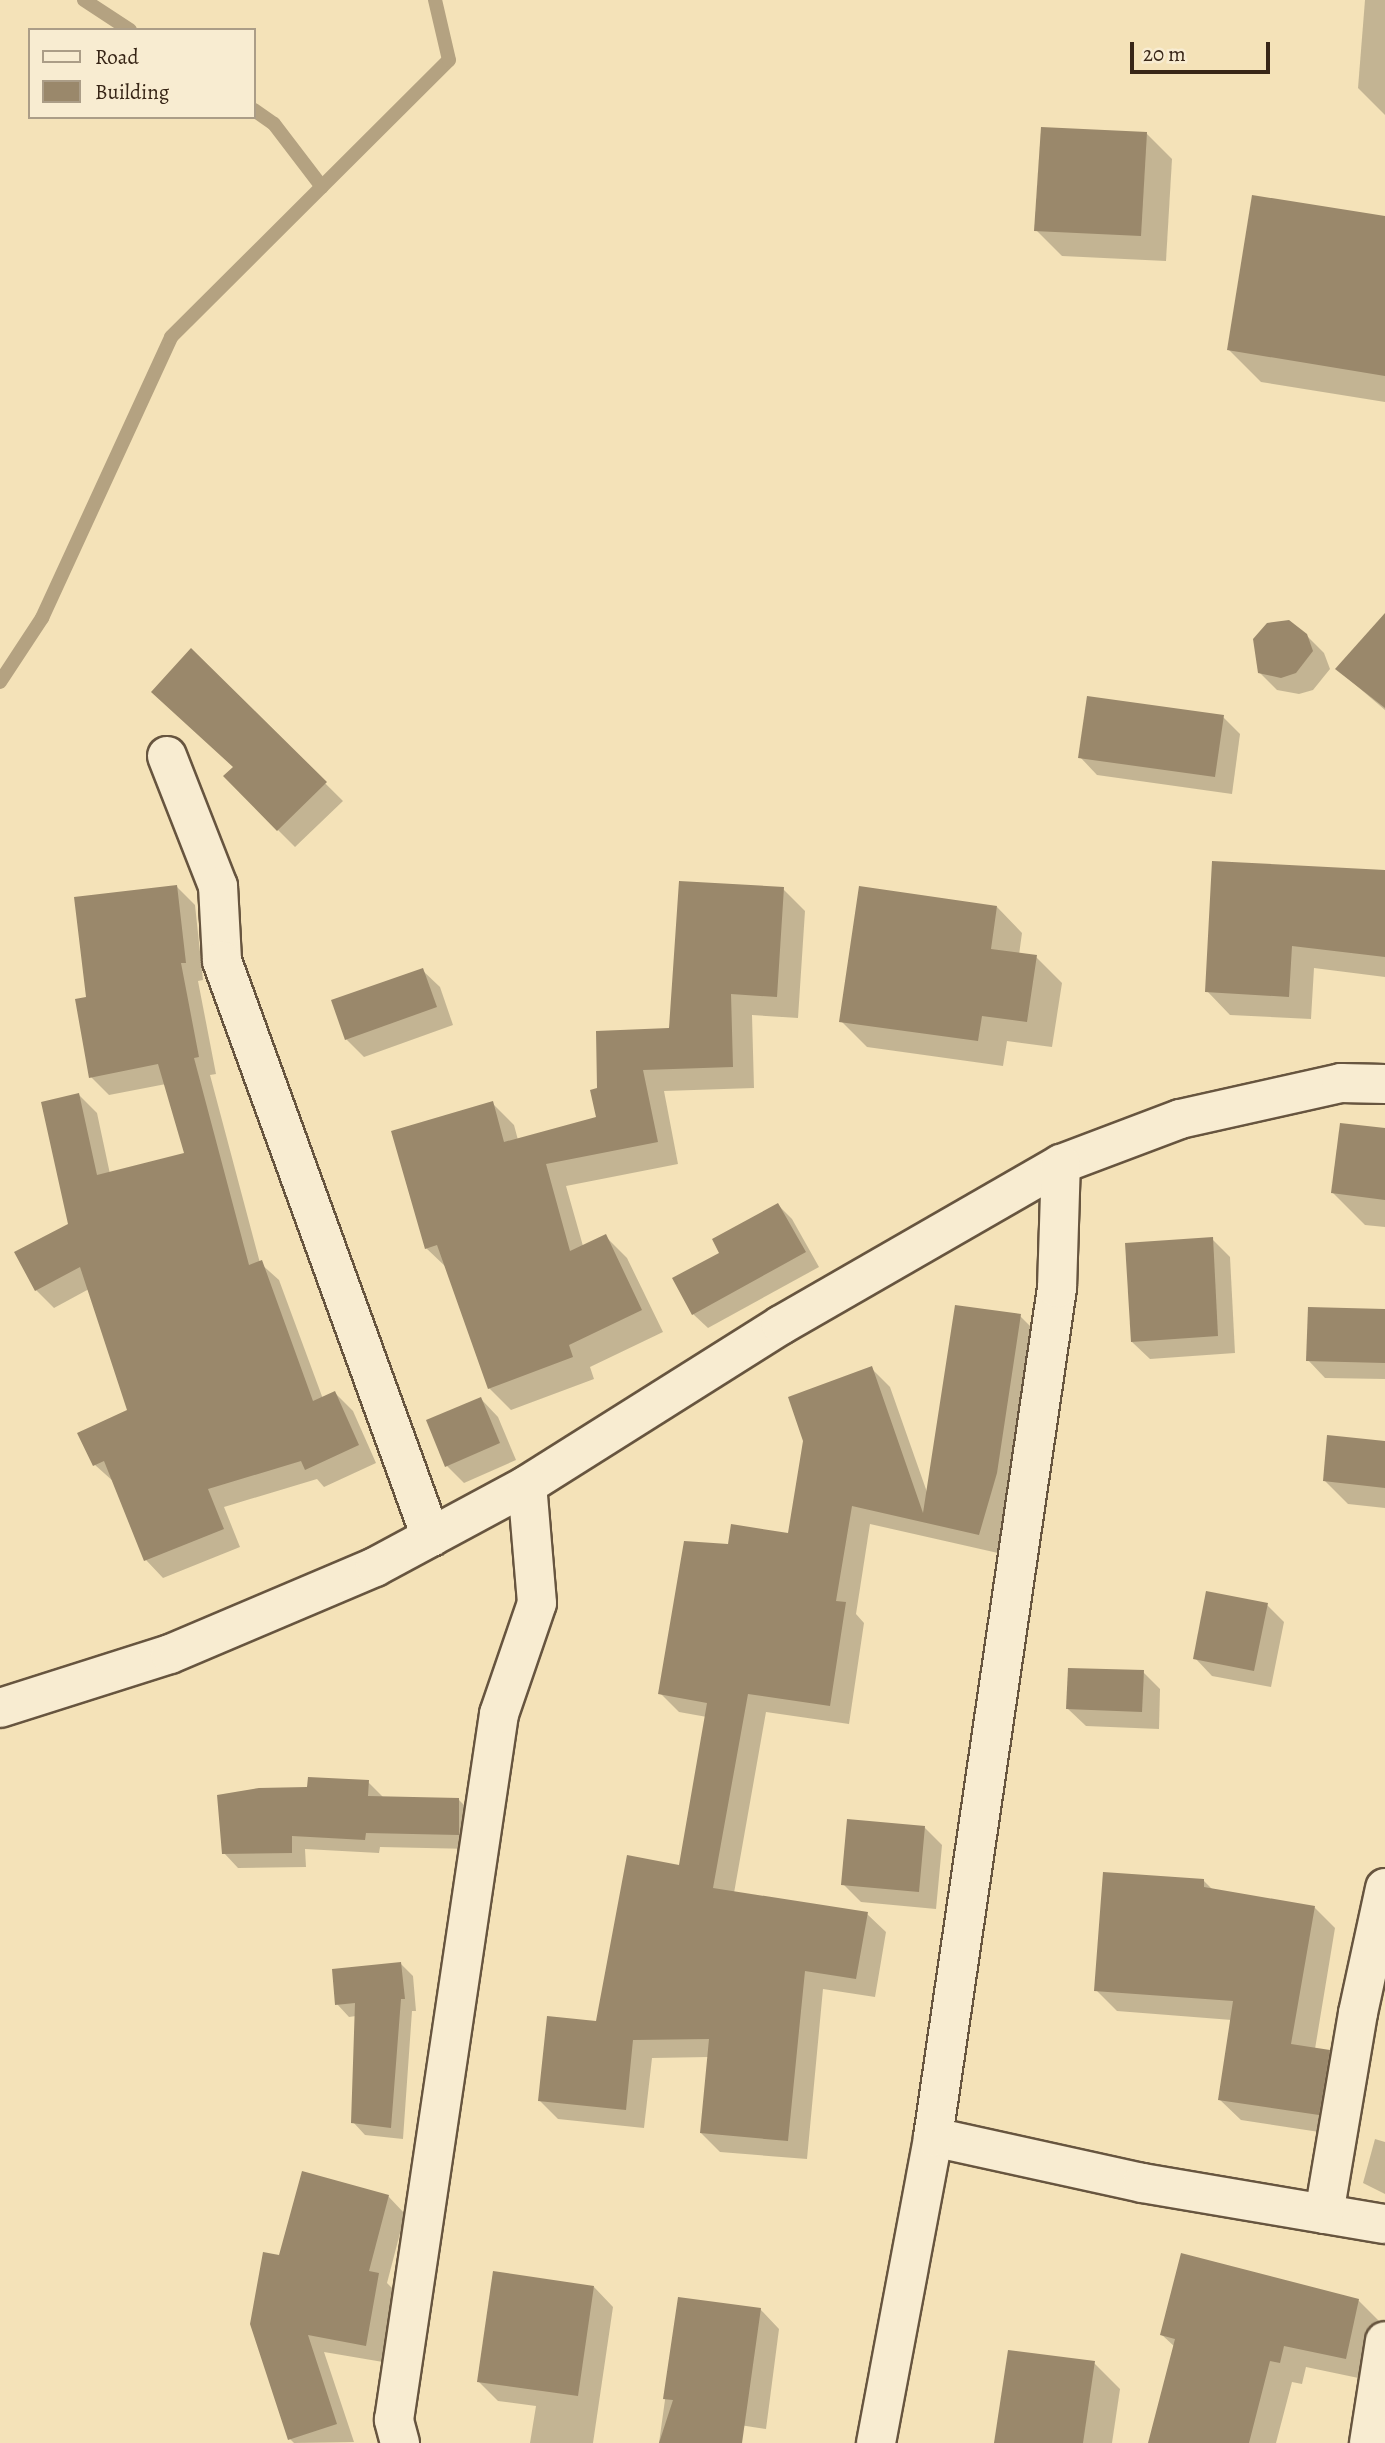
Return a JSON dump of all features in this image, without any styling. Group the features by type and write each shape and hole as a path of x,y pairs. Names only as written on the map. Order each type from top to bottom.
{"street":[{"path":"167,756 218,886 222,961 431,1536"},
{"path":"0,1708 170,1654 374,1567 527,1485 781,1325 1061,1164 1180,1119 1341,1083 1385,1084"},
{"path":"876,2443 933,2137 1057,1288 1061,1164"},
{"path":"400,2443 394,2420 499,1714 537,1603 527,1485"},
{"path":"1324,2214 1358,2013 1385,1888"},
{"path":"933,2137 1142,2183 1385,2224"},
{"path":"1369,2443 1385,2341"}],"building":[{"path":"1041,127 1147,132 1141,236 1034,231"},
{"path":"1252,195 1385,216 1385,376 1227,350"},
{"path":"1385,613 1385,708 1335,669"},
{"path":"1289,620 1307,634 1313,651 1296,673 1281,678 1258,673 1253,639 1267,623"},
{"path":"191,648 327,782 277,831 223,776 233,767 151,692"},
{"path":"1087,696 1224,715 1215,777 1078,758"},
{"path":"1212,861 1385,870 1385,957 1292,946 1289,997 1205,992"},
{"path":"679,881 784,887 777,997 731,994 733,1067 643,1070 658,1142 546,1164 570,1251 606,1234 642,1310 569,1345 573,1357 488,1389 437,1245 425,1249 391,1131 493,1101 504,1142 596,1117 590,1090 597,1088 596,1031 669,1028"},
{"path":"177,885 186,963 181,963 199,1057 194,1058 249,1265 262,1260 313,1401 335,1391 359,1445 305,1470 301,1461 208,1489 224,1529 144,1561 104,1461 93,1466 77,1433 127,1410 80,1267 35,1291 14,1252 68,1224 41,1102 79,1093 97,1175 184,1153 158,1064 89,1078 75,999 86,997 74,897"},
{"path":"859,886 997,906 991,949 1037,955 1027,1022 982,1016 978,1041 839,1022"},
{"path":"423,968 437,1007 345,1040 331,1000"},
{"path":"1340,1123 1385,1128 1385,1200 1331,1193"},
{"path":"778,1203 806,1252 692,1315 672,1278 719,1253 712,1239"},
{"path":"1213,1237 1218,1336 1131,1342 1125,1243"},
{"path":"955,1305 1021,1314 997,1473 979,1535 852,1506 836,1601 846,1602 830,1706 748,1694 713,1888 868,1912 856,1979 805,1971 788,2141 700,2133 709,2039 633,2040 626,2110 538,2101 547,2016 596,2021 627,1855 679,1865 707,1703 658,1694 684,1541 728,1544 731,1524 788,1533 803,1441 788,1397 872,1366 923,1513"},
{"path":"1308,1307 1385,1309 1385,1363 1306,1361"},
{"path":"481,1397 500,1443 445,1467 426,1420"},
{"path":"1327,1435 1385,1441 1385,1488 1323,1481"},
{"path":"1206,1591 1268,1603 1254,1671 1193,1659"},
{"path":"1068,1668 1144,1670 1142,1712 1066,1709"},
{"path":"308,1777 369,1780 368,1796 459,1798 459,1835 366,1833 365,1840 292,1836 292,1853 222,1854 217,1795 259,1788 307,1787"},
{"path":"847,1819 925,1826 919,1892 841,1885"},
{"path":"1103,1872 1204,1879 1204,1887 1315,1906 1291,2044 1330,2050 1319,2115 1218,2100 1233,2001 1094,1991"},
{"path":"401,1962 405,1999 401,1999 391,2128 351,2123 355,2003 335,2005 332,1969"},
{"path":"302,2171 389,2195 369,2271 379,2273 366,2346 308,2335 337,2424 288,2440 250,2324 263,2252 279,2255"},
{"path":"1181,2253 1359,2299 1346,2359 1284,2346 1280,2363 1270,2361 1249,2443 1148,2443 1175,2339 1160,2335"},
{"path":"493,2271 594,2286 578,2396 477,2382"},
{"path":"678,2297 761,2308 742,2443 659,2443 673,2400 663,2399"},
{"path":"1008,2350 1095,2361 1083,2443 994,2443"}],"waterway":[{"path":"84,0 127,28"},
{"path":"0,682 42,618 171,337 449,60 435,0"},
{"path":"256,111 274,124 322,187"}]}
